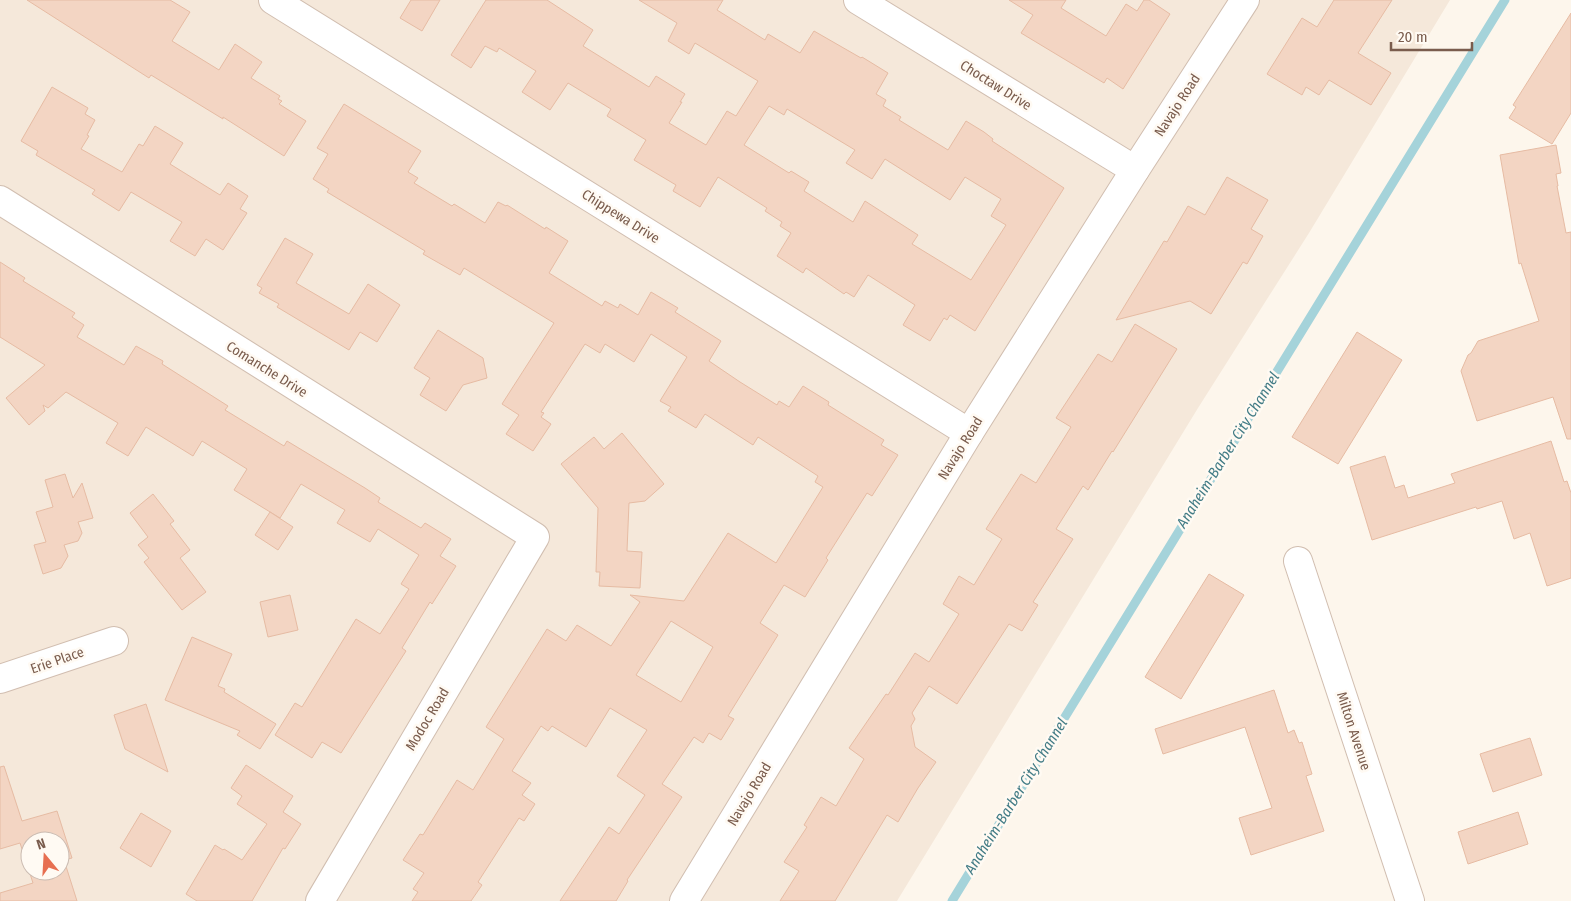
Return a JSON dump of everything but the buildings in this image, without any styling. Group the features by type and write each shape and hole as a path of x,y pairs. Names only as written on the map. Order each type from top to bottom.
{"street":[{"name":"Chippewa Drive","path":"272,0 969,433"},
{"name":"Choctaw Drive","path":"858,0 1135,170"},
{"name":"Navajo Road","path":"684,901 969,433 1245,0"},
{"name":"Comanche Drive","path":"0,200 535,537"},
{"name":"Modoc Road","path":"320,901 535,537"},
{"name":"Milton Avenue","path":"1298,561 1410,901"},
{"name":"Erie Place","path":"0,679 114,641"}],"shaded area":[{"path":"0,0 1450,0 1309,233 1198,408 897,901 0,901"}],"waterway":[{"name":"Anaheim-Barber City Channel","path":"952,901 1505,0"}]}
